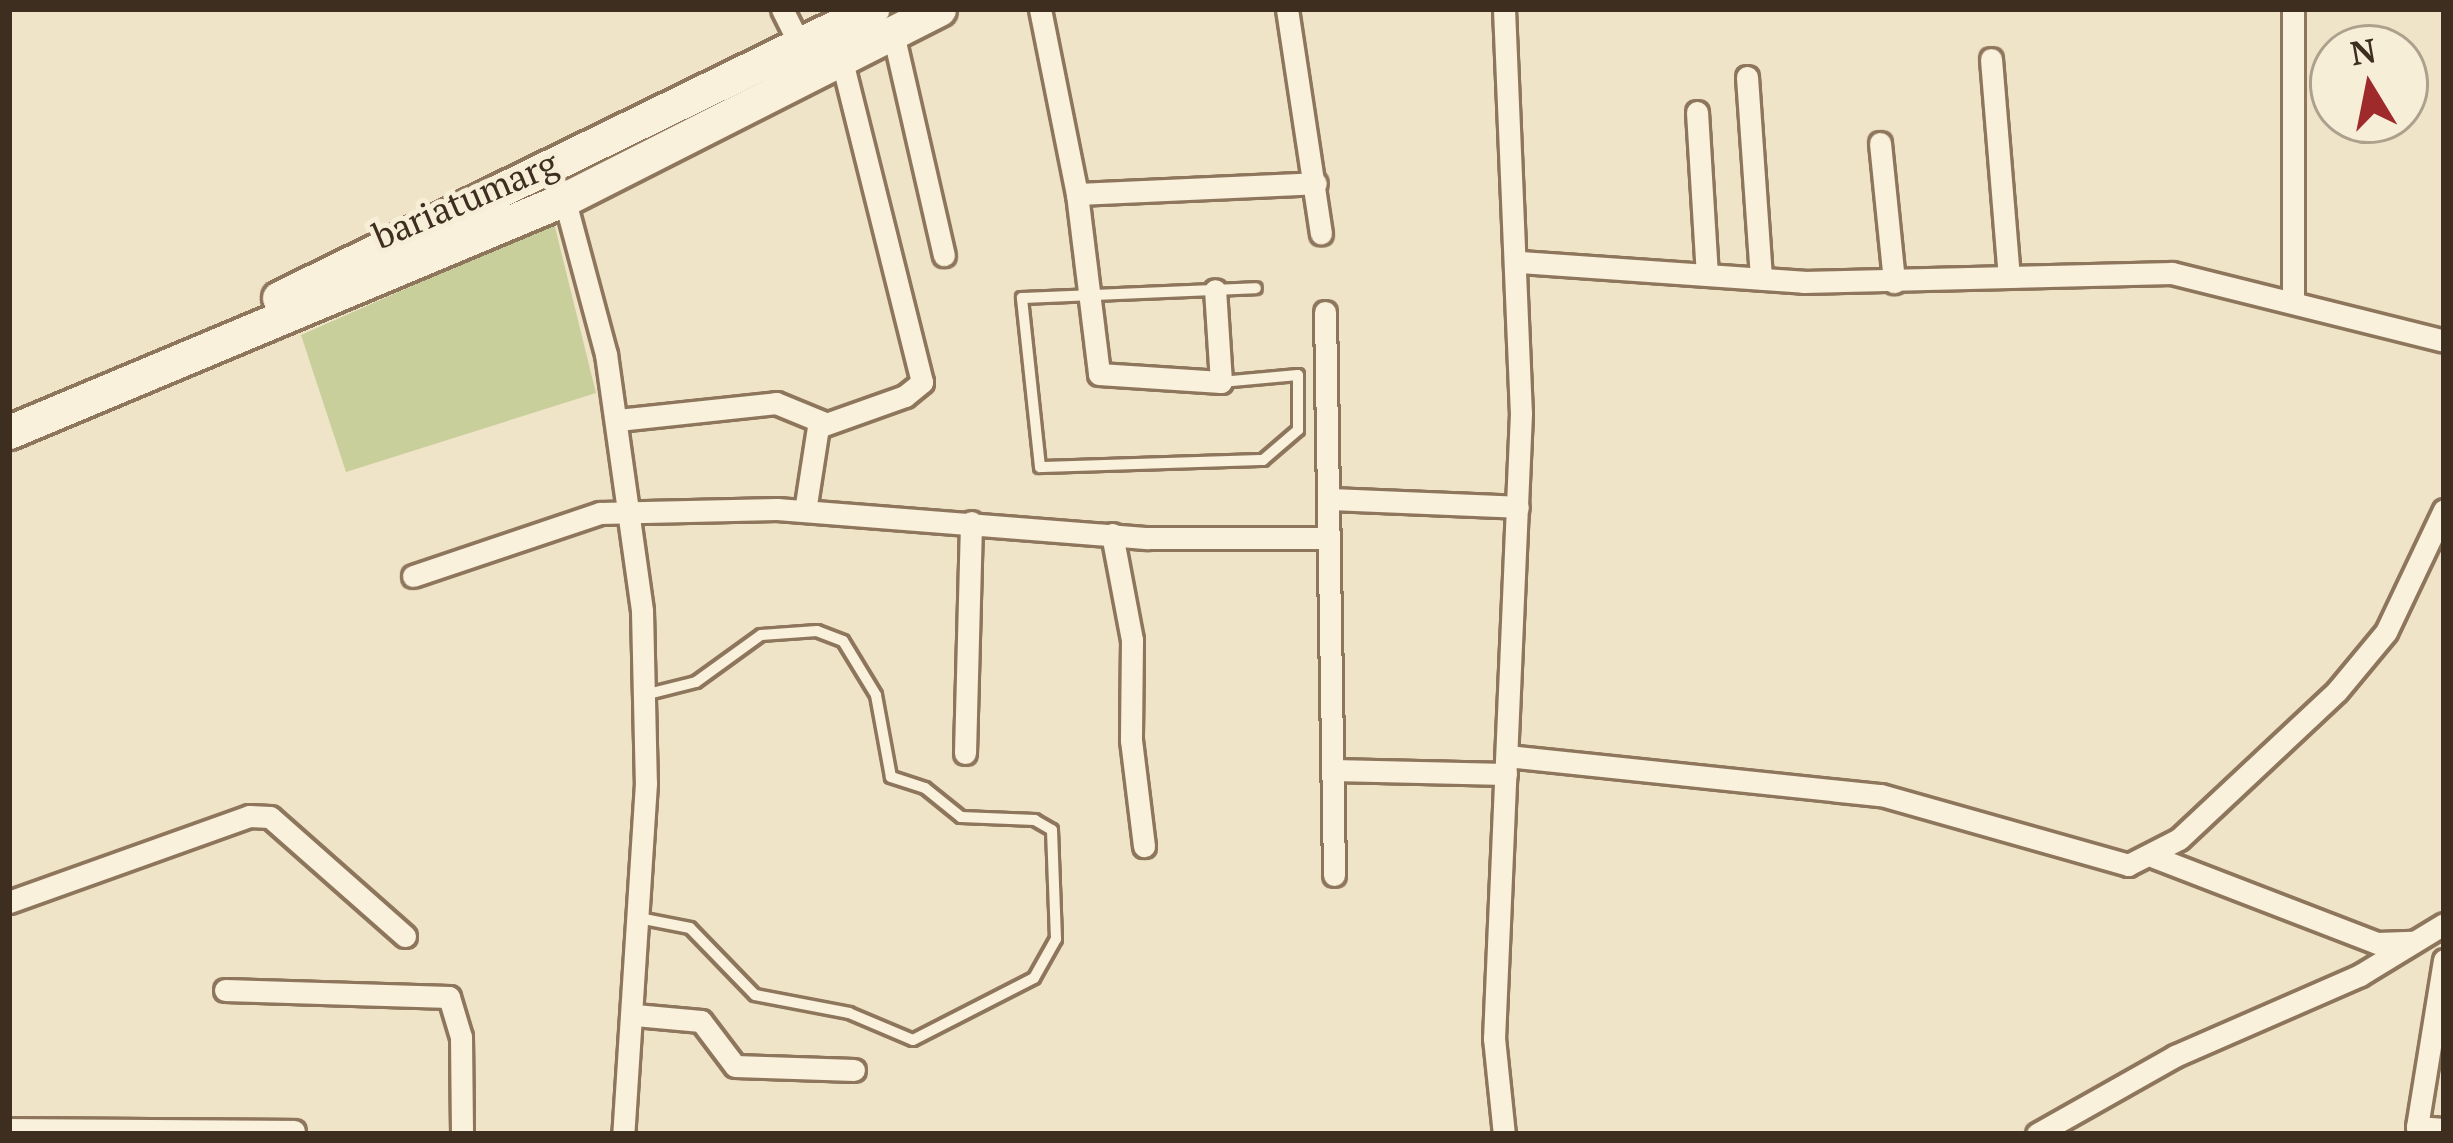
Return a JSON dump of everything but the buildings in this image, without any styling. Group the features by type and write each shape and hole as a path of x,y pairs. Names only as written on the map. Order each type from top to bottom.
{"main road":[{"name":"bariatumarg","path":"9,418 125,372 801,47 939,9"},
{"name":"bariatumarg","path":"9,432 567,198 842,60 883,21"}],"street":[{"path":"782,9 801,47"},
{"path":"1040,9 1077,194 1088,295 1104,377 1221,382 1215,290"},
{"path":"1287,9 1321,233"},
{"path":"1504,9 1520,262 1518,507 1494,1038 1504,1134"},
{"path":"2293,298 2294,9"},
{"path":"883,21 944,255"},
{"path":"1991,59 2009,276"},
{"path":"618,420 759,403 790,405 823,422 905,396 922,382 842,60"},
{"path":"1747,77 1761,279"},
{"path":"1697,112 1707,275"},
{"path":"1880,143 1894,282"},
{"path":"550,168 567,198 618,420 631,513 644,694 639,918 623,1134"},
{"path":"1077,194 1316,183"},
{"path":"1520,262 1761,279 1894,282 2172,273 2293,298 2444,341"},
{"path":"1324,312 1334,875"},
{"path":"805,511 823,422"},
{"path":"1329,499 1518,507"},
{"path":"2154,857 2370,654 2444,510"},
{"path":"412,576 570,519 631,513 805,511 1112,534 1328,538"},
{"path":"965,753 971,522"},
{"path":"1112,534 1132,640 1131,740 1144,846"},
{"path":"1333,770 1507,765 1850,790 2098,862 2154,857 2377,944 2415,942"},
{"path":"9,902 249,816 270,818 405,936"},
{"path":"2037,1134 2175,1056 2360,975 2444,924"},
{"path":"2444,960 2417,1126 2444,1129"},
{"path":"225,990 449,997 461,1037 462,1134"},
{"path":"634,1015 700,1021 735,1066 854,1070"},
{"path":"9,1129 295,1130"}],"lane":[{"path":"1221,382 1298,375 1298,430 1263,460 1040,467 1022,298 1256,288"},
{"path":"639,918 690,928 755,995 849,1013 913,1040 1034,978 1056,939 1052,830 1035,820 962,817 925,788 891,777 876,695 843,641 817,631 761,635 696,682 644,694"}],"green space":[{"path":"554,223 596,393 346,472 301,335"}]}
